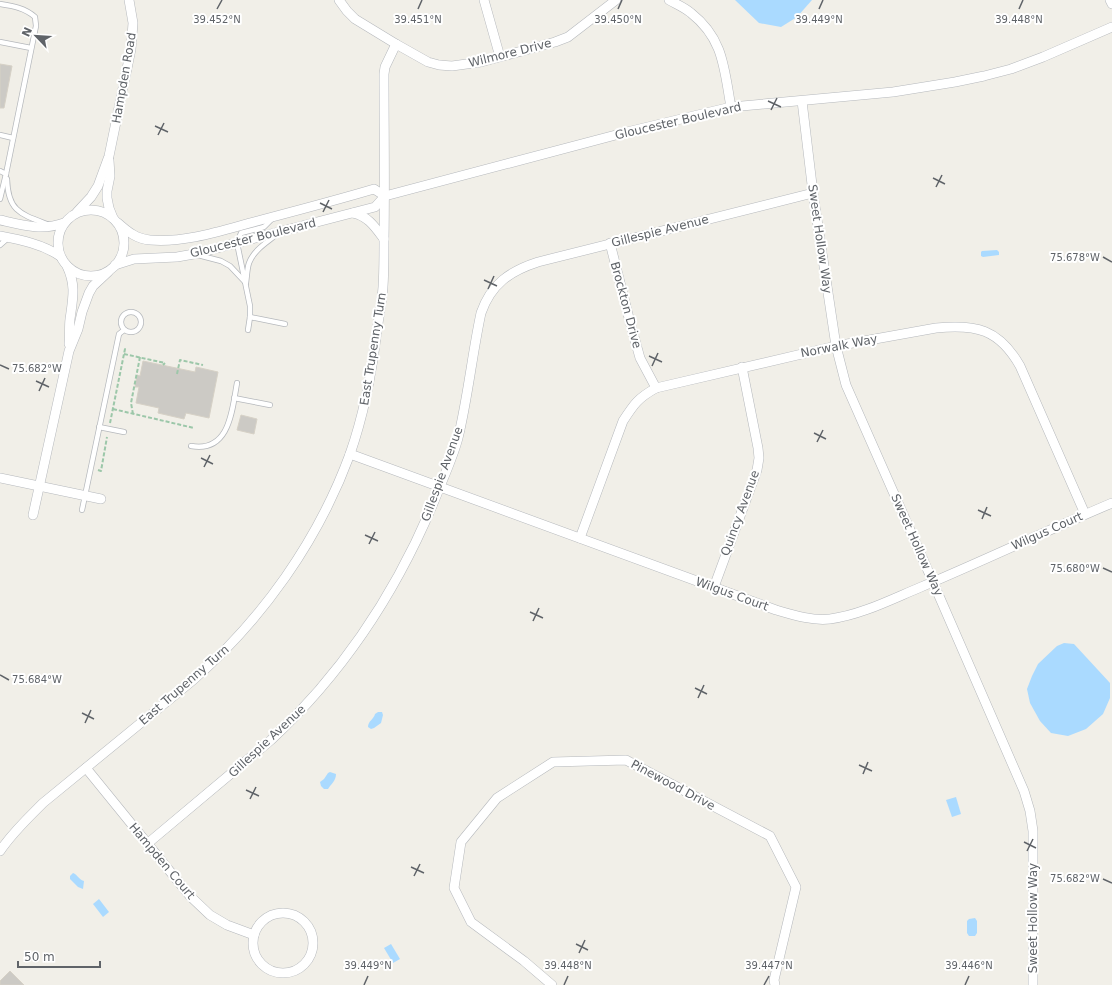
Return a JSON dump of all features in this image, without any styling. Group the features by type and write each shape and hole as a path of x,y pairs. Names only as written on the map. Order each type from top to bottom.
{"street":[{"name":"Hampden Road","path":"77,212 91,197 98,186 109,156 131,49 133,23 129,0"},
{"name":"Wilmore Drive","path":"339,0 355,19 396,44 428,62 452,66 500,57 556,42 568,37 616,0"},
{"path":"484,0 500,57"},
{"path":"669,0 689,11 713,37 722,60 731,107"},
{"path":"1110,0 1112,4"},
{"name":"Gloucester Boulevard","path":"111,268 134,259 177,257 237,243 375,207 385,196 627,132 731,107 893,92 984,76 1011,69 1044,57 1112,27"},
{"name":"East Trupenny Turn","path":"0,851 6,841 38,809 211,664 233,642 257,614 289,572 318,523 335,490 350,454 366,398 383,288 385,196 384,74 385,67 396,44"},
{"name":"Sweet Hollow Way","path":"802,101 813,193 836,346 846,385 1024,791 1030,811 1033,831 1033,985"},
{"name":"Hampden Road","path":"109,156 110,176 107,198 109,208 116,220"},
{"name":"Gloucester Boulevard","path":"116,220 128,232 138,237 150,240 180,239 195,237 374,189 385,196"},
{"name":"Gillespie Avenue","path":"148,844 287,725 324,686 360,639 392,587 414,547 440,487 458,439 481,313 488,295 502,280 522,267 610,243 813,193"},
{"path":"33,515 69,351 78,329 82,312 93,286 121,256 124,247 122,231 116,220 105,212 95,209 86,209 77,212 64,223 59,232 57,242 60,256 72,276 73,301 70,320 69,351"},
{"path":"351,213 360,214 366,217 384,239"},
{"path":"0,220 32,227 45,228 64,223"},
{"path":"4,237 42,246 52,250 60,256"},
{"name":"Brockton Drive","path":"610,243 640,358 656,388"},
{"path":"66,266 73,271 90,276 98,275 111,268"},
{"name":"Norwalk Way","path":"580,538 623,421 632,406 643,395 656,388 836,346 953,326 970,327 984,331 998,338 1013,354 1020,366 1085,514"},
{"name":"Quincy Avenue","path":"714,587 757,470 759,458 742,367"},
{"name":"Wilgus Court","path":"350,454 790,614 815,619 829,619 870,608 933,582 1112,503"},
{"path":"0,478 101,499"},
{"name":"Pinewood Drive","path":"552,985 524,961 471,922 454,888 462,842 497,798 553,762 626,760 770,836 796,887 774,980 775,985"},
{"name":"Hampden Court","path":"86,768 190,896 210,914 227,925 254,935"},
{"path":"280,913 298,917 304,921 312,933 313,949 311,956 304,965 294,971 286,973 273,971 260,963 256,956 254,949 254,935 260,924 273,915 280,913"}],"lane":[{"path":"0,4 29,12 35,18 36,26 0,198"},
{"path":"0,42 31,48"},
{"path":"0,135 13,138"},
{"path":"0,171 6,174"},
{"path":"0,183 6,174"},
{"path":"6,174 7,190 10,202 16,210 23,215 54,226"},
{"path":"248,330 250,306 237,243 241,233 264,227 275,216"},
{"path":"246,282 248,265 256,251 279,232"},
{"path":"0,244 4,237"},
{"path":"194,254 221,261 230,266 246,282"},
{"path":"134,312 139,315 141,318 141,324 136,332 130,333 124,330 120,324 124,314 134,312"},
{"path":"250,317 285,324"},
{"path":"82,510 119,334 124,330"},
{"path":"192,446 202,448 208,447 221,437 230,417 237,383"},
{"path":"234,398 270,406"},
{"path":"99,427 124,432"}],"path":[{"path":"124,354 165,362 163,366"},
{"path":"133,414 131,403 140,357"},
{"path":"177,374 180,360 203,365"},
{"path":"113,409 194,428"}],"water":[{"path":"735,0 812,0 797,17 781,27 759,23"},
{"path":"997,250 999,255 981,256 982,251"},
{"path":"1064,643 1074,644 1110,683 1110,698 1103,714 1086,729 1068,736 1051,733 1040,721 1030,703 1027,689 1038,664 1057,646"},
{"path":"378,712 382,712 383,715 381,723 371,729 368,727 369,723"},
{"path":"330,772 336,774 335,779 328,789 324,789 320,782"},
{"path":"956,797 961,814 952,817 946,800"},
{"path":"73,873 84,881 83,889 78,887 70,879 70,876"},
{"path":"99,899 109,912 103,917 93,904"},
{"path":"975,918 977,921 977,933 975,936 969,936 967,933 967,921"},
{"path":"391,944 400,959 393,963 384,948"}],"building":[{"path":"0,64 12,66 4,108 0,108"},
{"path":"143,361 195,372 196,367 218,372 209,418 186,413 184,419 158,413 159,408 136,403 139,387 135,387 137,375 140,376"},
{"path":"241,415 257,419 254,434 237,430"},
{"path":"10,971 24,985 0,985 0,981"}]}
